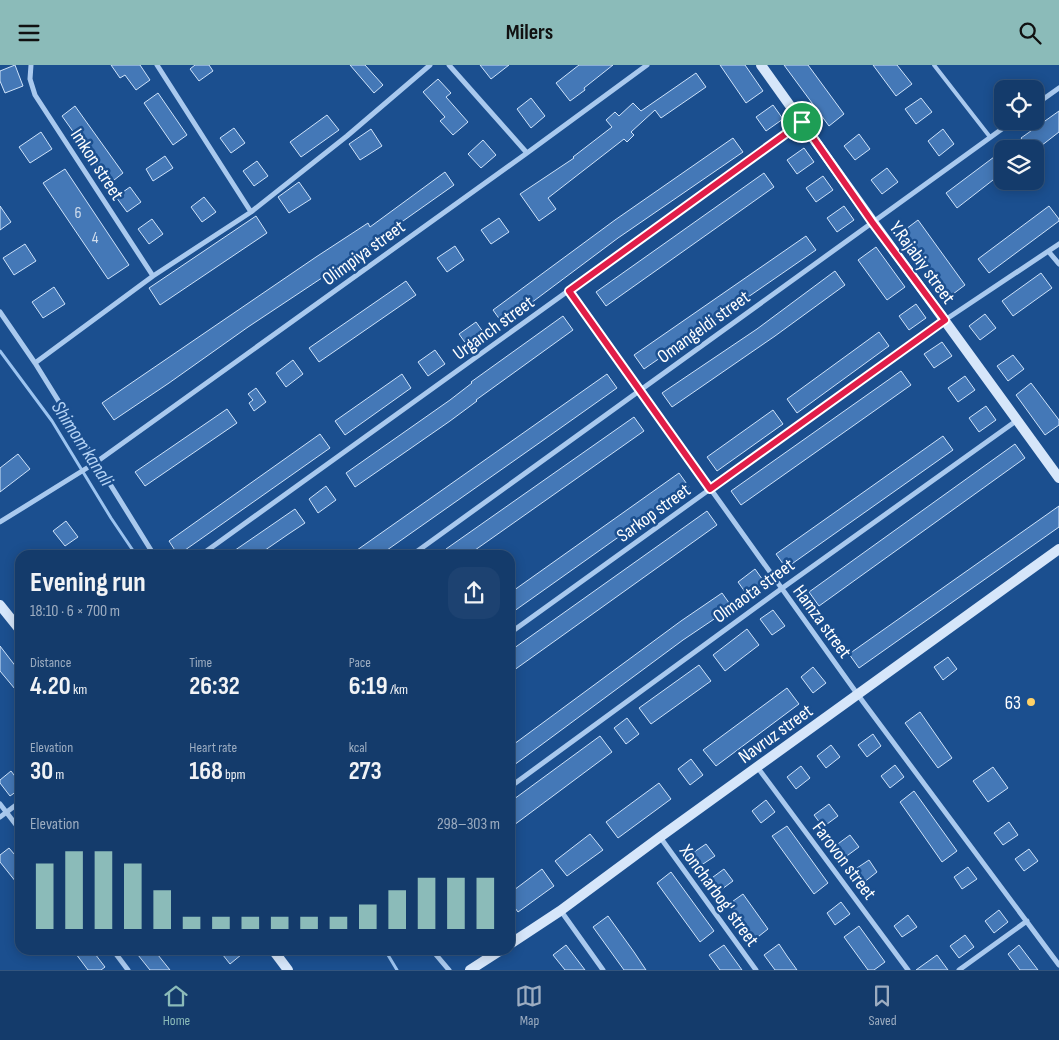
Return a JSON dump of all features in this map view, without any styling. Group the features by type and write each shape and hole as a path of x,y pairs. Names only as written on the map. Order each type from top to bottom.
{"street":[{"name":"Imkon street","path":"32,65 30,79 35,95 153,276"},
{"path":"157,65 251,212"},
{"path":"35,363 153,276 251,212 347,136 430,65"},
{"path":"449,65 527,153"},
{"name":"Olimpiya street","path":"0,522 96,463 647,65"},
{"name":"Y.Rajabiy street","path":"761,65 872,222 1059,478"},
{"path":"1044,99 1059,88"},
{"name":"Urganch street","path":"208,550 802,122"},
{"name":"Omangeldi street","path":"419,550 1000,130"},
{"name":"Sarkop street","path":"515,629 945,320 1059,244"},
{"path":"1049,252 1059,265"},
{"name":"Hamza street","path":"569,291 858,695 1059,965"},
{"path":"0,312 35,363 151,550"},
{"name":"Olmaota street","path":"515,783 781,589 1016,421"},
{"name":"Navruz street","path":"515,941 560,911 1059,549"},
{"path":"0,605 15,624"},
{"name":"Farovon street","path":"758,768 908,970"},
{"path":"0,804 15,824"},
{"path":"0,817 15,806"},
{"name":"Xoncharbog' street","path":"660,837 756,970"},
{"path":"560,911 603,970"},
{"path":"959,970 1027,921"},
{"path":"116,955 128,970"},
{"path":"277,955 288,970"},
{"path":"436,955 449,970"},
{"path":"470,970 493,955"}],"lane":[{"path":"934,65 990,137"}],"building":[{"path":"15,65 23,86 5,93 0,81 0,71"},
{"path":"111,65 140,65 150,80 136,90 125,75 120,78"},
{"path":"195,65 209,65 213,71 199,81 190,69"},
{"path":"350,65 365,65 383,85 374,93"},
{"path":"480,65 509,65 491,79"},
{"path":"579,65 613,65 570,101 556,83"},
{"path":"720,65 745,65 763,91 746,103"},
{"path":"784,65 808,65 844,114 829,126"},
{"path":"873,65 897,65 912,84 896,96"},
{"path":"696,73 706,87 661,118 655,110 631,132 634,135 627,142 624,139 548,198 556,209 539,221 520,194 574,158 612,127 606,120 615,112 619,116 633,103 641,111"},
{"path":"438,79 451,93 446,97 468,122 453,135 440,121 445,117 423,92"},
{"path":"158,93 187,135 173,145 144,103"},
{"path":"531,98 545,116 531,128 517,109"},
{"path":"921,98 932,112 916,124 905,109"},
{"path":"773,105 783,119 766,131 756,117"},
{"path":"75,106 123,173 109,184 62,116"},
{"path":"1059,111 1059,132 1044,144 1044,140 1022,140 1021,138 1032,130 1044,130 1044,122"},
{"path":"327,115 339,130 301,157 290,142"},
{"path":"234,128 245,143 231,153 220,138"},
{"path":"371,129 382,146 360,160 349,144"},
{"path":"943,129 954,144 939,156 928,141"},
{"path":"41,132 52,149 30,163 19,147"},
{"path":"859,134 870,149 855,160 844,146"},
{"path":"733,138 743,152 618,238 503,324 493,310 615,220"},
{"path":"483,140 496,155 481,168 468,154"},
{"path":"804,148 814,162 797,174 787,160"},
{"path":"165,156 173,168 153,181 146,169"},
{"path":"994,157 994,179 957,208 946,193"},
{"path":"257,161 268,176 254,186 243,171"},
{"path":"887,168 898,182 882,194 871,180"},
{"path":"65,169 129,265 108,279 43,183"},
{"path":"445,172 454,185 379,240 248,327 114,420 102,403 316,257 368,223 370,227"},
{"path":"764,173 774,187 606,306 596,292"},
{"path":"823,176 833,190 816,202 806,188"},
{"path":"299,182 311,199 289,213 278,197"},
{"path":"130,187 141,202 127,212 116,197"},
{"path":"204,197 216,212 202,222 191,207"},
{"path":"0,206 11,222 0,230"},
{"path":"844,206 854,220 837,232 827,218"},
{"path":"1049,206 1059,221 989,273 978,259"},
{"path":"256,216 267,233 160,305 149,288"},
{"path":"499,218 509,232 491,244 481,230"},
{"path":"152,219 163,234 149,244 138,229"},
{"path":"918,220 965,285 949,297 902,232"},
{"path":"806,236 816,250 644,369 634,355"},
{"path":"25,244 36,261 14,275 3,258"},
{"path":"455,246 464,260 447,272 437,258"},
{"path":"876,247 905,287 887,300 858,260"},
{"path":"835,271 845,285 672,407 662,393 757,329"},
{"path":"1041,273 1052,288 1013,316 1002,301"},
{"path":"406,281 416,295 319,362 309,348"},
{"path":"54,287 65,304 43,318 32,302"},
{"path":"916,304 926,318 909,330 899,316"},
{"path":"985,314 996,328 980,340 969,326"},
{"path":"563,316 573,330 450,421 355,487 346,473 450,400 471,382"},
{"path":"476,322 486,336 469,348 459,334"},
{"path":"879,332 889,346 797,413 787,399"},
{"path":"942,342 952,356 934,368 924,354"},
{"path":"435,350 445,364 428,376 418,362"},
{"path":"1013,355 1024,369 1008,381 997,366"},
{"path":"293,360 303,374 286,387 276,373"},
{"path":"901,371 911,385 741,505 731,491"},
{"path":"402,374 411,388 345,435 335,421"},
{"path":"607,374 617,388 387,550 357,550"},
{"path":"965,376 975,390 958,402 948,388"},
{"path":"1031,383 1059,420 1059,425 1045,435 1016,395"},
{"path":"256,388 266,402 254,411 249,403 253,400 248,394"},
{"path":"986,406 996,420 979,432 969,418"},
{"path":"227,409 237,423 145,486 135,472"},
{"path":"773,410 783,424 717,471 707,457"},
{"path":"634,417 644,431 475,550 446,549"},
{"path":"320,434 330,448 185,550 175,550 169,541"},
{"path":"943,436 953,450 786,568 776,554"},
{"path":"1015,444 1025,458 819,606 809,592"},
{"path":"18,454 30,469 0,492 0,468"},
{"path":"679,473 689,487 515,610 515,589"},
{"path":"326,486 336,500 318,513 309,499"},
{"path":"1059,506 1059,527 859,668 849,654"},
{"path":"295,509 305,523 265,550 235,550"},
{"path":"707,511 717,525 515,669 515,647"},
{"path":"66,521 78,537 65,546 53,531"},
{"path":"755,569 765,583 748,596 738,582"},
{"path":"722,593 732,607 683,640 515,764 515,743"},
{"path":"773,610 785,626 772,635 760,619"},
{"path":"747,629 759,645 725,671 713,655"},
{"path":"0,646 15,666 15,689 0,671"},
{"path":"948,657 957,669 943,680 934,667"},
{"path":"699,665 711,681 651,724 639,708"},
{"path":"813,667 826,683 813,693 801,677"},
{"path":"787,688 799,704 716,766 703,750"},
{"path":"920,712 952,758 938,768 905,723"},
{"path":"627,718 639,734 626,744 614,728"},
{"path":"873,734 881,746 867,757 858,745"},
{"path":"600,736 612,752 515,824 515,798"},
{"path":"831,745 840,757 826,768 817,756"},
{"path":"691,759 703,775 690,785 678,769"},
{"path":"895,765 904,777 890,788 881,776"},
{"path":"801,766 810,778 796,789 787,777"},
{"path":"993,767 1008,788 988,802 973,781"},
{"path":"11,771 15,776 15,792 10,796 0,783 0,780"},
{"path":"659,783 671,799 618,838 606,822"},
{"path":"914,791 957,851 942,862 900,802"},
{"path":"766,800 775,812 761,823 752,811"},
{"path":"829,804 838,816 823,827 814,815"},
{"path":"1009,822 1018,835 1003,845 994,833"},
{"path":"787,826 828,883 814,894 772,836"},
{"path":"590,834 603,850 567,876 555,861"},
{"path":"850,835 859,847 844,858 835,846"},
{"path":"706,844 715,856 700,866 691,854"},
{"path":"9,848 15,855 15,881 0,862 0,855"},
{"path":"1029,849 1038,861 1024,871 1015,859"},
{"path":"869,860 877,872 863,883 854,870"},
{"path":"968,867 977,879 962,889 954,877"},
{"path":"542,869 554,886 518,912 515,908 515,889"},
{"path":"724,869 733,881 718,892 709,880"},
{"path":"671,872 714,931 700,942 657,883"},
{"path":"743,894 768,929 754,940 729,904"},
{"path":"841,902 850,914 835,925 827,913"},
{"path":"999,910 1008,922 994,933 985,921"},
{"path":"908,915 917,927 902,937 894,926"},
{"path":"608,916 646,970 624,970 593,927"},
{"path":"859,926 885,962 874,970 868,970 844,937"},
{"path":"965,935 974,947 959,958 950,946"},
{"path":"779,944 797,970 775,970 764,955"},
{"path":"566,945 585,970 565,970 553,955"},
{"path":"724,945 742,970 720,970 709,955"},
{"path":"1019,945 1038,970 1020,970 1008,954"},
{"path":"77,955 96,955 105,967 101,970 88,970"},
{"path":"138,955 158,955 170,970 150,970"},
{"path":"223,955 241,955 230,964"},
{"path":"937,955 948,970 916,970"}],"waterway":[{"name":"Shimom kanali","path":"0,351 52,421 133,550"},
{"name":"Shimom kanali","path":"388,955 397,970"}],"place":[{"name":"63","path":"1031,702"}],"route":[{"path":"802,122 872,222 945,320 710,489 569,291 802,122"}]}
